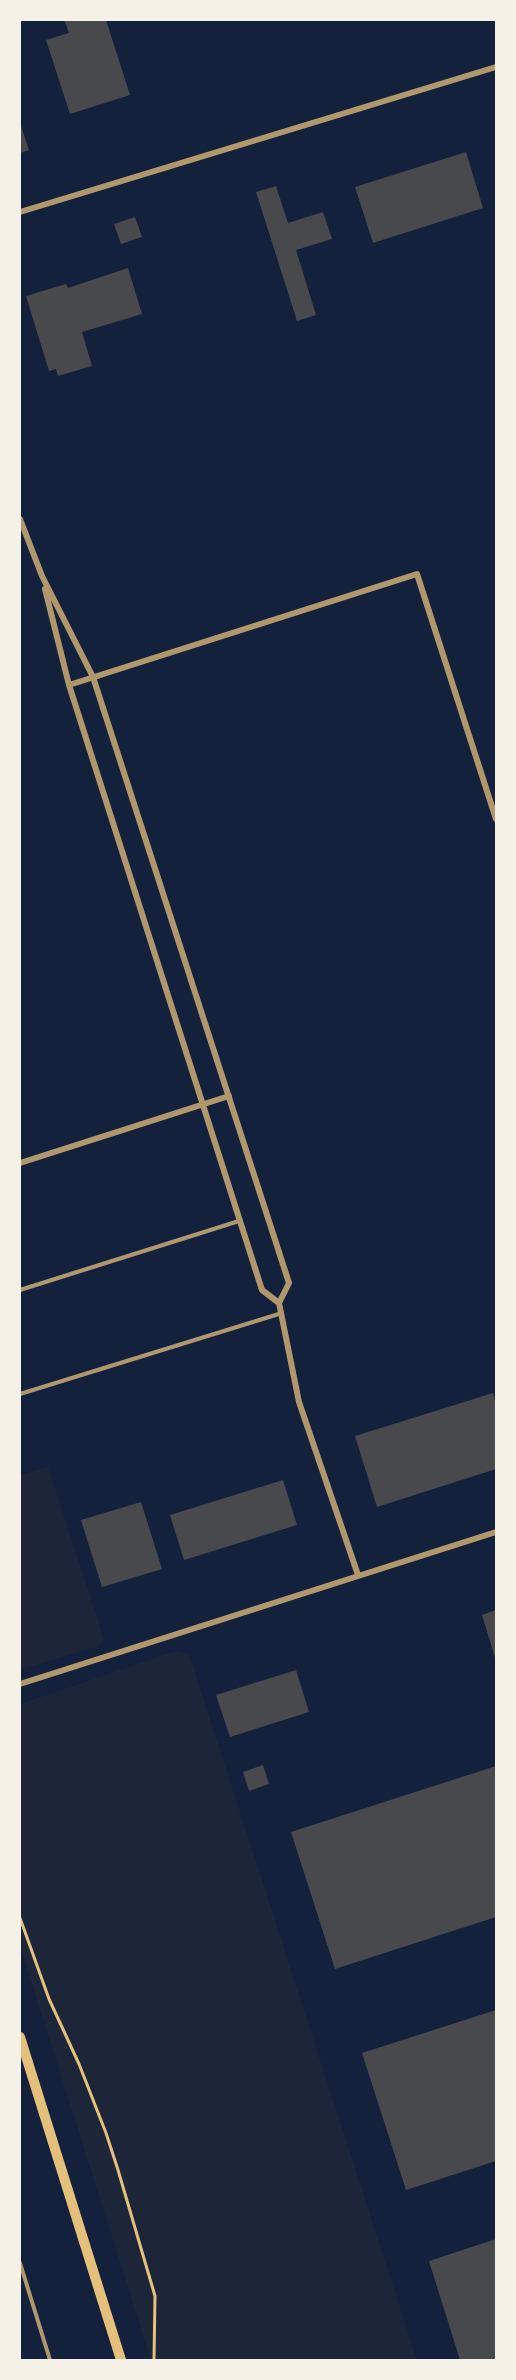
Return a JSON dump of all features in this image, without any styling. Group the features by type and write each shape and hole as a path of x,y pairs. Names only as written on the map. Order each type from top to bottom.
{"main road":[{"path":"20,2037 121,2361"}],"street":[{"path":"20,212 496,67"},
{"path":"20,519 42,576 93,677 289,1283 279,1303"},
{"path":"69,685 417,574 496,819"},
{"path":"42,576 69,685 262,1290 279,1303 299,1402 358,1575"},
{"path":"20,1163 229,1096"},
{"path":"20,1684 496,1532"}],"lane":[{"path":"20,1290 240,1221"},
{"path":"20,1394 282,1314"},
{"path":"20,2263 50,2361"}],"path":[{"path":"20,1918 49,1999 79,2064 106,2133 138,2237 155,2296 154,2361"}],"shaded area":[{"path":"48,1467 104,1639 99,1646 20,1670 20,1475"},
{"path":"176,1651 189,1654 417,2360 151,2360 20,1946 20,1704"}],"building":[{"path":"64,20 106,20 130,95 70,114 46,40 69,33"},
{"path":"20,123 29,150 20,153"},
{"path":"466,152 483,208 373,243 355,187"},
{"path":"276,186 288,223 323,212 332,239 296,250 316,315 297,321 256,192"},
{"path":"135,217 142,237 121,244 114,224"},
{"path":"128,268 142,314 82,332 92,366 58,376 56,369 49,371 26,296 66,284 68,288"},
{"path":"493,1393 496,1405 496,1469 377,1507 355,1436"},
{"path":"283,1480 297,1525 184,1560 170,1515"},
{"path":"141,1502 162,1569 102,1587 81,1520"},
{"path":"496,1610 496,1661 482,1615"},
{"path":"296,1670 309,1712 230,1737 216,1695"},
{"path":"263,1765 269,1784 249,1791 243,1772"},
{"path":"496,1766 496,1917 335,1969 291,1832"},
{"path":"496,2010 496,2161 406,2190 362,2053"},
{"path":"496,2239 496,2360 460,2360 429,2261"}]}
